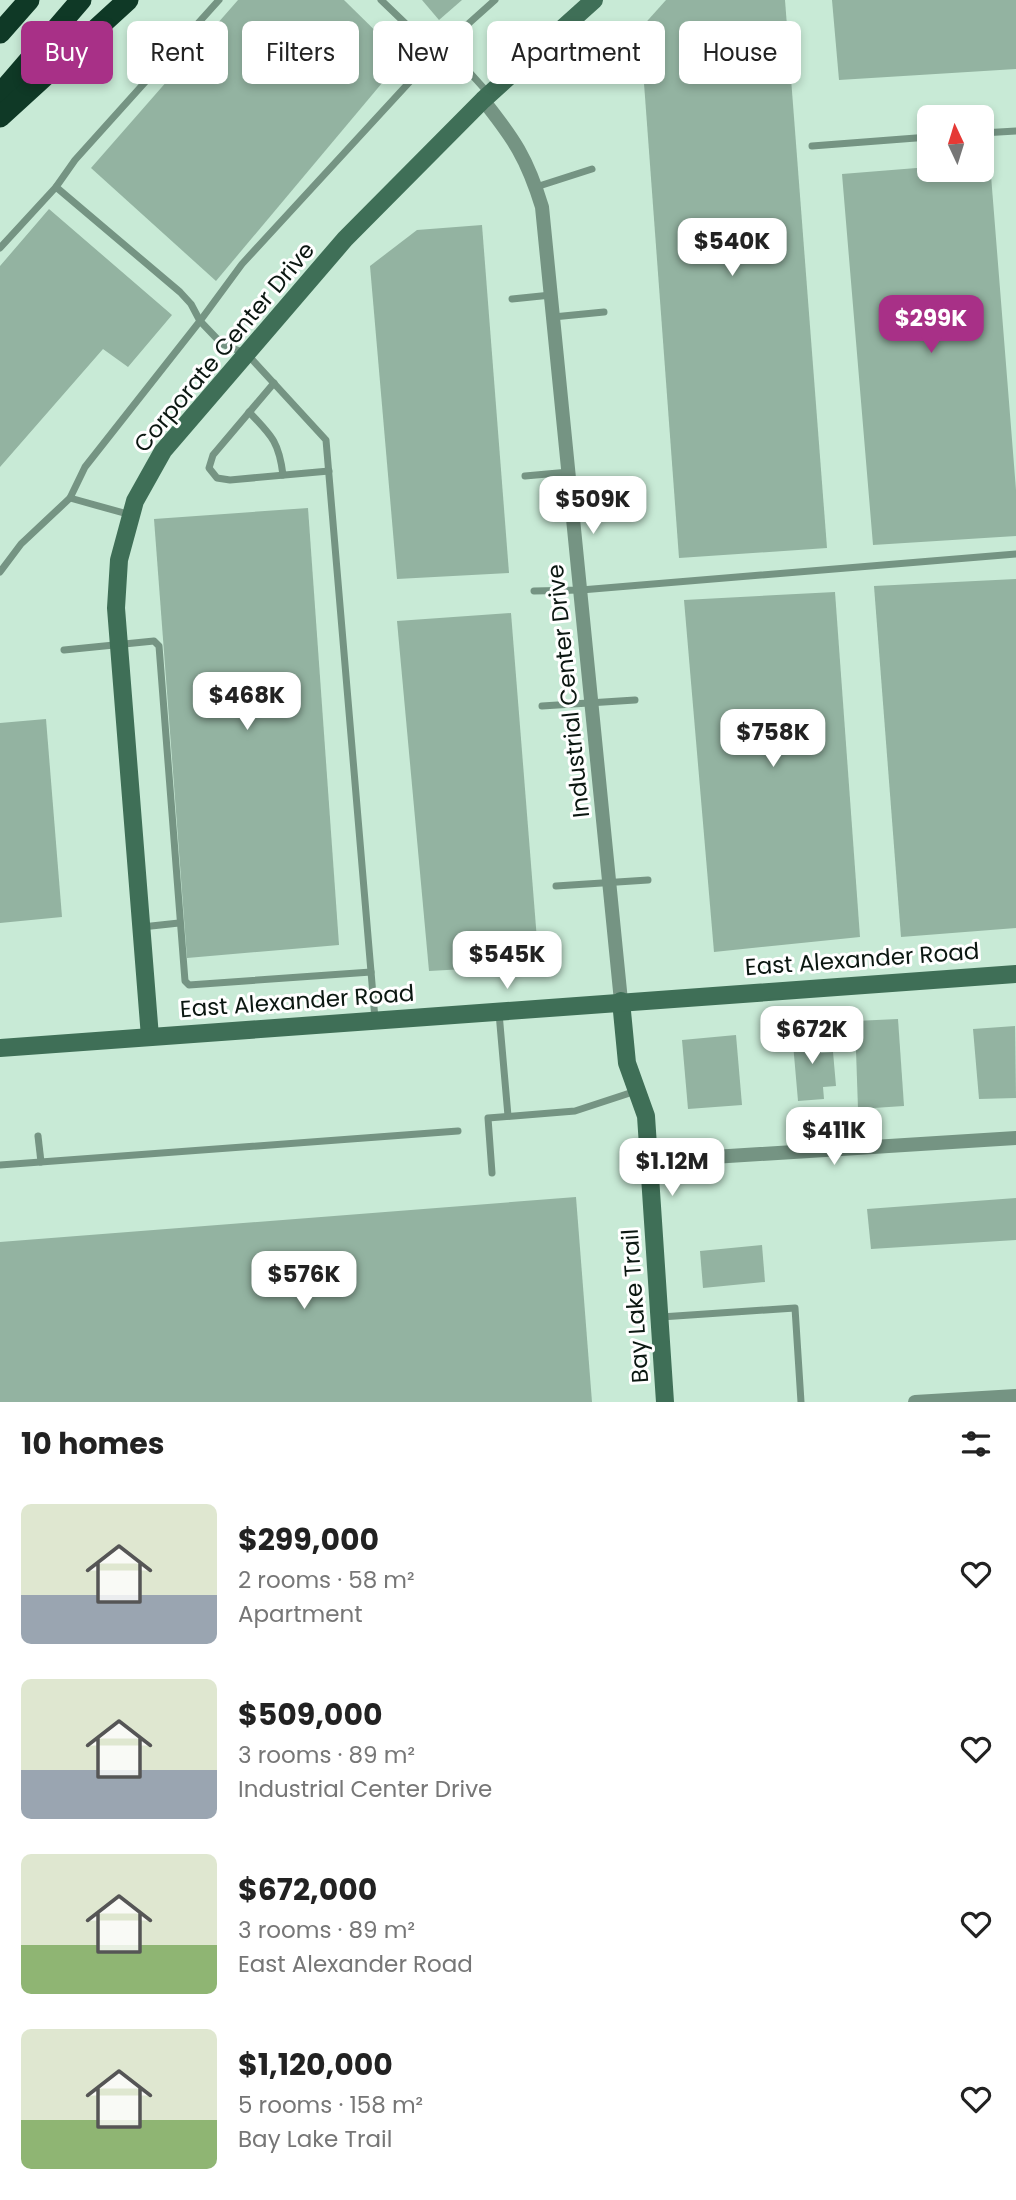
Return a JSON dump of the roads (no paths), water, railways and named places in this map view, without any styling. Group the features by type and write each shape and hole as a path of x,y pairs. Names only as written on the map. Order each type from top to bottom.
{"highway":[{"path":"0,33 29,0"},
{"path":"0,94 80,0"},
{"path":"0,117 128,0"}],"street":[{"name":"Corporate Center Drive","path":"150,1037 116,608 119,560 135,501 163,452 345,239 486,97 594,0"},
{"name":"Industrial Center Drive","path":"486,97 516,141 542,206 621,1001"},
{"name":"East Alexander Road","path":"0,1048 1016,974"},
{"name":"Bay Lake Trail","path":"621,1001 627,1063 646,1116 665,1402"},
{"path":"650,1161 1016,1138"},
{"path":"915,1402 1016,1396"}],"lane":[{"path":"0,248 219,0"},
{"path":"382,0 403,21"},
{"path":"472,21 495,0"},
{"path":"473,80 486,97"},
{"path":"0,572 22,544 70,498 85,467 242,264 408,84"},
{"path":"994,132 1016,131"},
{"path":"812,146 917,138"},
{"path":"536,187 592,169"},
{"path":"56,187 180,292 191,304 200,321 222,344 247,354 326,440 376,1020"},
{"path":"512,299 551,295"},
{"path":"553,317 604,312"},
{"path":"274,383 213,455 209,467 217,478 230,480 329,471"},
{"path":"249,412 280,450 283,475"},
{"path":"525,476 569,472"},
{"path":"570,487 619,485"},
{"path":"70,498 132,515"},
{"path":"534,592 1016,554"},
{"path":"64,650 154,641 159,646 185,981 189,985 371,972"},
{"path":"542,706 635,700"},
{"path":"556,886 648,880"},
{"path":"141,927 179,923"},
{"path":"499,1011 508,1116"},
{"path":"492,1173 488,1118 575,1111 637,1091"},
{"path":"0,1166 458,1131"},
{"path":"38,1136 41,1163"},
{"path":"660,1317 795,1308 801,1402"}]}
